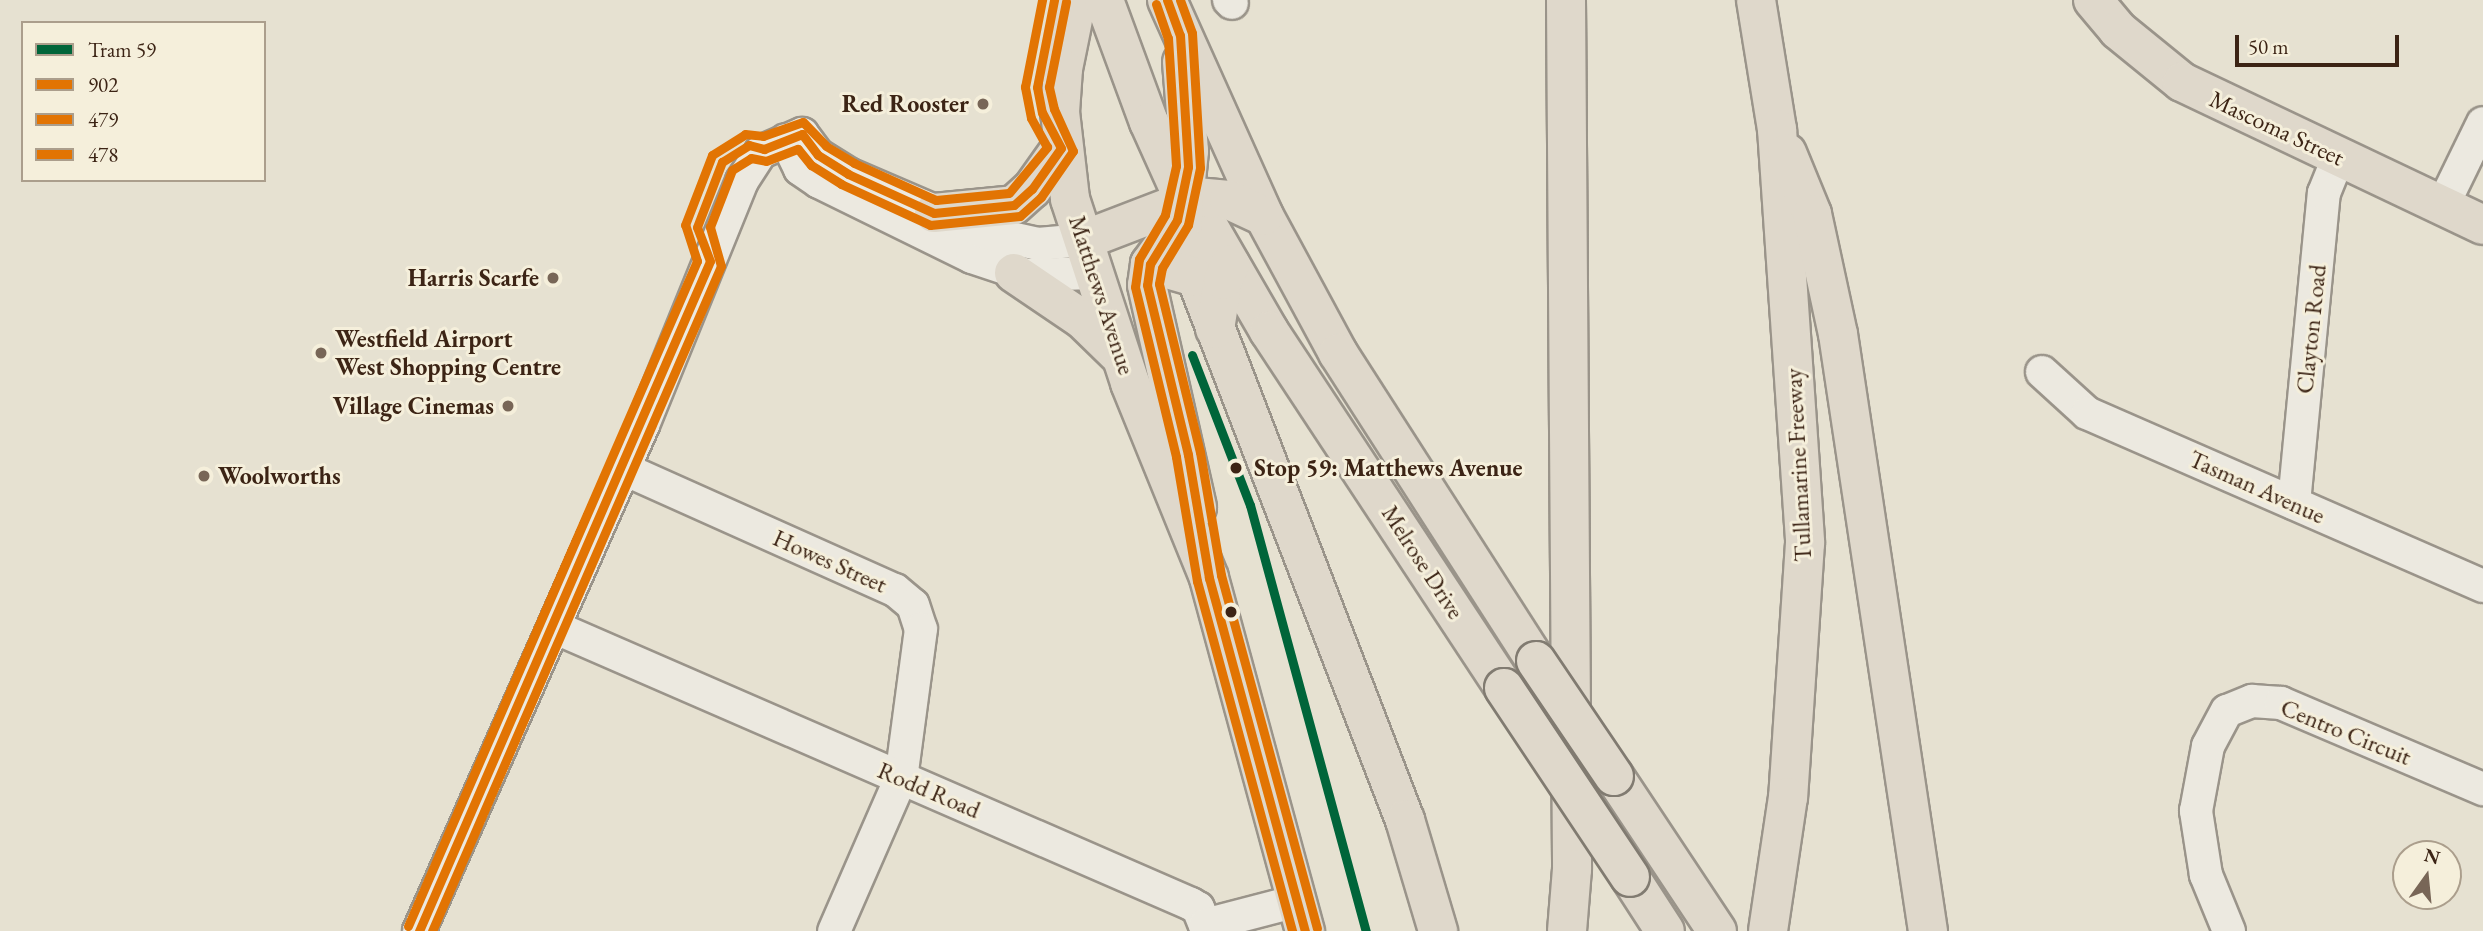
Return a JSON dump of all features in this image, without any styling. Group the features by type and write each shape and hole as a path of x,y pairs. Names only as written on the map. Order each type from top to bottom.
{"main road":[{"name":"Matthews Avenue","path":"1077,0 1063,69 1061,148 1089,256 1121,358 1209,578"},
{"name":"Melrose Drive","path":"1104,0 1149,122 1184,200 1202,215 1212,271 1504,688 1665,931"},
{"name":"Melrose Drive","path":"1167,0 1180,35 1264,216 1393,443 1717,931"},
{"path":"1566,0 1572,869 1567,931"},
{"name":"Tullamarine Freeway","path":"1756,0 1777,129 1805,543 1788,797 1768,931"},
{"name":"Mascoma Street","path":"2093,0 2118,30 2182,82 2483,225"},
{"path":"1150,264 1171,235 1184,200 1189,151 1180,35"},
{"path":"1777,129 1812,214 1838,334 1928,931"},
{"path":"934,213 1014,205 1032,189 1061,148"},
{"path":"1089,256 1184,200 1221,198 1264,216"},
{"path":"1212,271 1254,249 1283,253"},
{"path":"1089,256 1212,271 1223,280 1214,331 1390,781 1438,931"},
{"name":"Matthews Avenue","path":"1150,264 1147,285 1188,455 1209,578 1301,916"},
{"path":"1014,273 1082,319 1121,358"}],"street":[{"path":"2442,205 2483,123"},
{"path":"801,150 866,208 1014,273 1052,276 1089,256"},
{"path":"419,931 624,469 737,201 742,181 761,152 801,150 934,213 1016,241 1089,256"},
{"name":"Clayton Road","path":"2294,503 2325,192 2338,158"},
{"name":"Tasman Avenue","path":"2042,372 2087,413 2483,586"},
{"name":"Howes Street","path":"624,469 895,590 913,605 921,629 901,778 834,931"},
{"name":"Rodd Road","path":"554,627 1191,904 1198,908 1202,928 1301,916"},
{"name":"Centro Circuit","path":"2229,931 2206,875 2196,811 2208,746 2227,711 2252,701 2281,703 2483,789"}],"tram line":[{"name":"59","path":"1192,355 1250,505 1366,931"}],"transit line":[{"name":"478","path":"408,926 697,261 685,225 712,155 745,134 763,136 803,122 826,146 854,163 936,200 1009,193 1047,147 1031,118 1025,87 1042,0"},
{"name":"902","path":"419,931 710,261 697,227 722,162 749,145 764,149 802,134 818,155 848,174 934,213 1014,205 1032,189 1061,148 1042,113 1037,87 1054,0"},
{"name":"902","path":"1167,0 1180,35 1188,167 1177,220 1150,264 1147,285 1188,455 1209,578 1305,931"},
{"name":"478","path":"1180,0 1192,33 1200,168 1188,225 1162,268 1159,284 1200,452 1221,575 1317,928"},
{"name":"479","path":"432,931 721,266 710,227 732,170 751,158 766,161 798,149 811,165 841,184 930,225 1020,216 1041,197 1073,151 1054,109 1049,87 1066,2"},
{"name":"479","path":"1156,4 1168,38 1176,166 1165,215 1139,259 1135,287 1176,457 1197,581 1292,931"}],"place":[{"name":"Red Rooster","path":"983,104"},
{"name":"Harris Scarfe","path":"553,278"},
{"name":"Westfield Airport West Shopping Centre","path":"321,353"},
{"name":"Village Cinemas","path":"508,406"},
{"name":"Stop 59: Matthews Avenue","path":"1236,468"},
{"name":"Woolworths","path":"204,476"}]}
